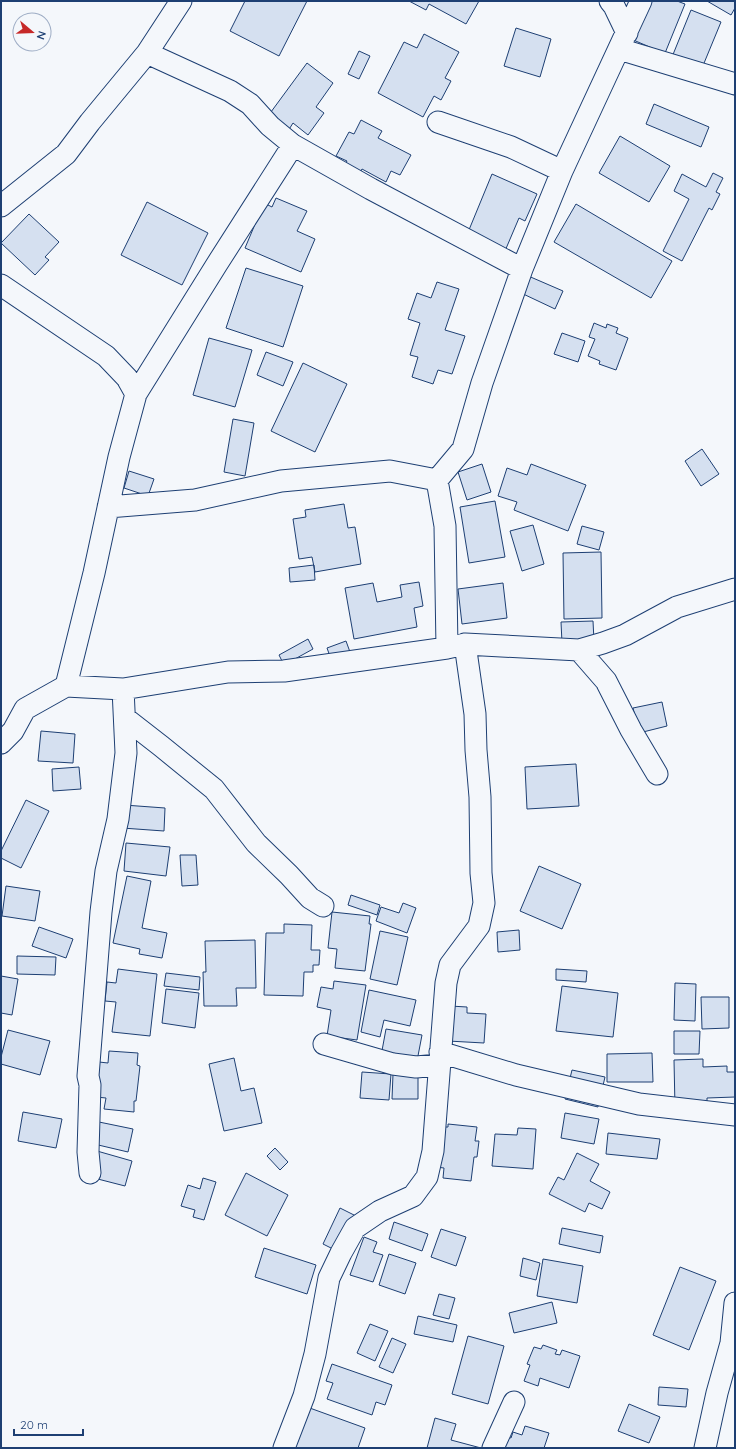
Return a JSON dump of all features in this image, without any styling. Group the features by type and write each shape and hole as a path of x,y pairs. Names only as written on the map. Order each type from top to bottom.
{"street":[{"path":"1,206 66,154 90,122 147,53 181,1"},
{"path":"610,1 614,6 623,41"},
{"path":"284,1448 304,1396 315,1354 329,1278 341,1253 355,1228 380,1211 413,1196 427,1178 433,1151 446,983 450,965 478,926 484,903 475,714 456,646 445,526 437,480 463,448 482,383 522,269 562,171 641,1"},
{"path":"623,41 735,84"},
{"path":"147,53 230,91 250,104 270,126 293,145 371,189 522,269"},
{"path":"438,122 511,147 562,171"},
{"path":"66,686 94,573 119,457 136,394 293,145"},
{"path":"1,285 106,356 127,378 136,394"},
{"path":"108,507 195,500 281,482 390,471 437,480"},
{"path":"1,743 13,731 25,709 66,686 123,688 228,672 284,671 456,646 579,650 625,635 677,607 735,589"},
{"path":"579,650 606,681 631,730 657,774"},
{"path":"90,1172 88,1152 90,1085 88,1076 106,871 118,819 126,753 123,688"},
{"path":"125,718 214,789 256,843 310,898 323,906"},
{"path":"324,1044 392,1064 416,1067 440,1059 640,1104 735,1115"},
{"path":"705,1448 717,1392 731,1343 735,1303"},
{"path":"493,1448 514,1402"}],"building":[{"path":"245,1 307,1 279,56 230,31"},
{"path":"409,1 479,1 466,24 429,4 426,10"},
{"path":"646,1 677,1 685,4 663,58 650,52 652,48 631,39"},
{"path":"707,1 735,1 735,8 731,15"},
{"path":"691,10 721,22 702,68 672,57"},
{"path":"516,28 551,39 540,77 504,66"},
{"path":"424,34 459,52 445,78 451,81 441,100 434,96 423,117 378,93 404,42 417,48"},
{"path":"359,51 370,56 359,79 348,74"},
{"path":"307,63 333,83 316,107 324,113 308,135 293,123 288,131 268,116"},
{"path":"654,104 709,127 701,147 646,124"},
{"path":"361,120 382,131 378,138 411,155 400,175 391,171 386,182 362,169 358,176 343,168 347,161 336,156 349,132 354,134"},
{"path":"620,136 670,166 649,202 599,173"},
{"path":"713,173 723,178 716,192 720,194 712,210 709,208 682,261 663,251 689,199 674,191 682,174 706,187"},
{"path":"492,174 537,194 525,221 519,218 502,258 464,242"},
{"path":"276,198 307,211 297,231 315,239 301,272 245,248 264,203 272,207"},
{"path":"147,202 208,233 182,285 121,255"},
{"path":"576,204 672,261 651,298 554,242"},
{"path":"29,214 59,242 45,257 49,260 35,275 1,243"},
{"path":"246,268 303,286 283,347 226,328"},
{"path":"526,275 563,291 555,309 519,292"},
{"path":"437,282 459,289 445,330 465,336 452,374 438,370 433,384 412,377 418,357 410,355 420,323 408,319 417,293 431,298"},
{"path":"594,323 606,328 607,324 618,328 616,333 628,338 616,370 599,364 600,361 588,356 595,339 589,337"},
{"path":"562,333 585,341 578,362 554,354"},
{"path":"209,338 252,350 235,407 193,395"},
{"path":"266,352 293,362 283,386 257,375"},
{"path":"303,363 347,384 315,452 271,431"},
{"path":"233,419 254,423 245,476 224,472"},
{"path":"702,449 719,474 701,486 685,461"},
{"path":"482,464 491,492 467,500 458,472"},
{"path":"531,464 586,485 568,531 514,510 517,502 498,496 507,468 527,475"},
{"path":"129,471 154,479 148,496 124,488"},
{"path":"495,501 505,557 469,563 460,507"},
{"path":"344,504 348,528 355,527 361,564 315,572 312,557 299,559 293,519 306,517 305,510"},
{"path":"533,525 544,564 522,571 510,531"},
{"path":"582,526 604,532 599,550 577,544"},
{"path":"601,552 602,618 564,619 563,553"},
{"path":"314,565 315,580 290,582 289,568"},
{"path":"419,582 423,606 414,608 417,627 354,639 345,588 373,583 377,602 402,597 400,585"},
{"path":"503,583 507,618 462,624 458,589"},
{"path":"593,621 594,641 562,643 561,622"},
{"path":"308,639 313,649 284,665 279,655"},
{"path":"346,641 350,652 331,659 327,648"},
{"path":"662,702 667,726 639,733 633,708"},
{"path":"41,731 75,734 73,763 38,761"},
{"path":"576,764 579,806 527,809 525,767"},
{"path":"79,767 81,789 53,791 52,769"},
{"path":"26,800 49,811 21,868 1,858 1,851"},
{"path":"124,805 165,808 164,831 122,828"},
{"path":"126,843 170,847 166,876 124,871"},
{"path":"180,855 196,855 198,885 182,886"},
{"path":"539,866 581,884 562,929 520,911"},
{"path":"127,876 151,881 142,928 167,933 162,958 139,954 140,949 113,943"},
{"path":"6,886 40,891 35,921 2,916"},
{"path":"351,895 380,905 377,915 348,905"},
{"path":"403,903 416,908 407,933 376,921 381,907 399,913"},
{"path":"332,912 370,916 369,924 371,924 365,971 335,968 337,949 328,948"},
{"path":"284,924 312,925 311,950 320,950 319,965 313,965 313,972 304,972 303,996 264,995 266,933 284,933"},
{"path":"39,927 73,939 66,958 32,946"},
{"path":"519,930 520,950 498,952 497,932"},
{"path":"380,931 408,937 397,985 370,979"},
{"path":"255,940 256,988 236,988 237,1006 204,1006 203,972 206,972 205,941"},
{"path":"17,956 56,957 55,975 17,974"},
{"path":"118,969 157,974 150,1036 112,1032 116,1002 105,1001 107,982 116,983"},
{"path":"556,969 587,971 586,982 556,980"},
{"path":"166,973 200,977 199,990 164,986"},
{"path":"1,976 18,979 12,1015 1,1013"},
{"path":"334,981 366,985 357,1040 327,1036 331,1010 317,1007 321,987 333,989"},
{"path":"675,983 696,984 695,1021 674,1020"},
{"path":"562,986 618,993 613,1037 556,1031"},
{"path":"166,989 199,993 195,1028 162,1023"},
{"path":"369,990 416,1000 410,1026 384,1020 380,1037 361,1032"},
{"path":"701,997 729,997 729,1028 702,1029"},
{"path":"450,1006 467,1007 467,1013 486,1014 484,1043 448,1041"},
{"path":"386,1029 422,1035 417,1061 381,1056"},
{"path":"8,1030 50,1041 40,1075 1,1064 1,1057"},
{"path":"674,1031 700,1031 699,1054 674,1054"},
{"path":"109,1051 138,1053 137,1065 140,1066 136,1101 134,1101 134,1112 104,1109 106,1098 96,1097 99,1062 108,1063"},
{"path":"652,1053 653,1082 607,1082 607,1054"},
{"path":"234,1058 241,1091 254,1088 262,1123 224,1131 209,1064"},
{"path":"703,1059 703,1067 727,1066 727,1072 735,1072 735,1097 707,1098 707,1107 675,1108 674,1060"},
{"path":"572,1070 605,1077 598,1107 565,1099"},
{"path":"362,1072 391,1074 389,1100 360,1098"},
{"path":"393,1074 418,1075 418,1099 392,1099"},
{"path":"23,1112 62,1119 56,1148 18,1141"},
{"path":"565,1113 599,1119 594,1144 561,1138"},
{"path":"99,1122 133,1129 128,1152 94,1144"},
{"path":"448,1124 477,1127 475,1141 479,1141 477,1157 474,1157 471,1181 443,1178 444,1168 436,1167 443,1127 448,1127"},
{"path":"518,1128 536,1129 533,1169 492,1166 495,1134 517,1135"},
{"path":"608,1133 660,1139 657,1159 606,1154"},
{"path":"275,1148 288,1162 280,1170 267,1156"},
{"path":"97,1151 132,1161 125,1186 90,1177"},
{"path":"577,1153 599,1164 590,1181 610,1192 602,1209 589,1203 585,1212 549,1194 558,1177 564,1180"},
{"path":"246,1173 288,1195 267,1236 225,1215"},
{"path":"203,1178 216,1182 204,1220 193,1217 195,1210 181,1206 188,1185 200,1189"},
{"path":"340,1208 356,1216 339,1252 323,1244"},
{"path":"394,1222 428,1234 422,1251 389,1239"},
{"path":"562,1228 603,1236 600,1253 559,1244"},
{"path":"441,1229 466,1237 456,1266 431,1257"},
{"path":"364,1237 377,1242 373,1252 383,1255 373,1282 350,1275"},
{"path":"264,1248 316,1265 307,1294 255,1277"},
{"path":"389,1254 416,1263 405,1294 379,1285"},
{"path":"523,1258 540,1263 536,1280 520,1276"},
{"path":"543,1259 583,1266 577,1303 537,1296"},
{"path":"680,1267 716,1281 689,1350 653,1335"},
{"path":"439,1294 455,1298 449,1319 433,1315"},
{"path":"552,1302 557,1323 514,1333 509,1313"},
{"path":"418,1316 457,1325 453,1342 414,1334"},
{"path":"370,1324 388,1331 375,1361 357,1353"},
{"path":"468,1336 504,1346 488,1404 452,1394"},
{"path":"392,1338 406,1344 393,1373 379,1367"},
{"path":"543,1345 557,1350 555,1354 560,1355 562,1350 580,1356 569,1388 540,1378 538,1386 524,1381 530,1365 527,1364 534,1347 541,1349"},
{"path":"332,1364 392,1385 385,1405 376,1402 372,1415 327,1399 333,1383 326,1381"},
{"path":"659,1387 688,1389 686,1407 658,1405"},
{"path":"629,1404 660,1417 649,1443 618,1431"},
{"path":"307,1407 365,1428 358,1448 293,1448"},
{"path":"435,1418 456,1424 451,1440 481,1448 427,1448"},
{"path":"525,1426 549,1433 544,1448 501,1448 505,1436 511,1438 513,1432 522,1435"}]}
